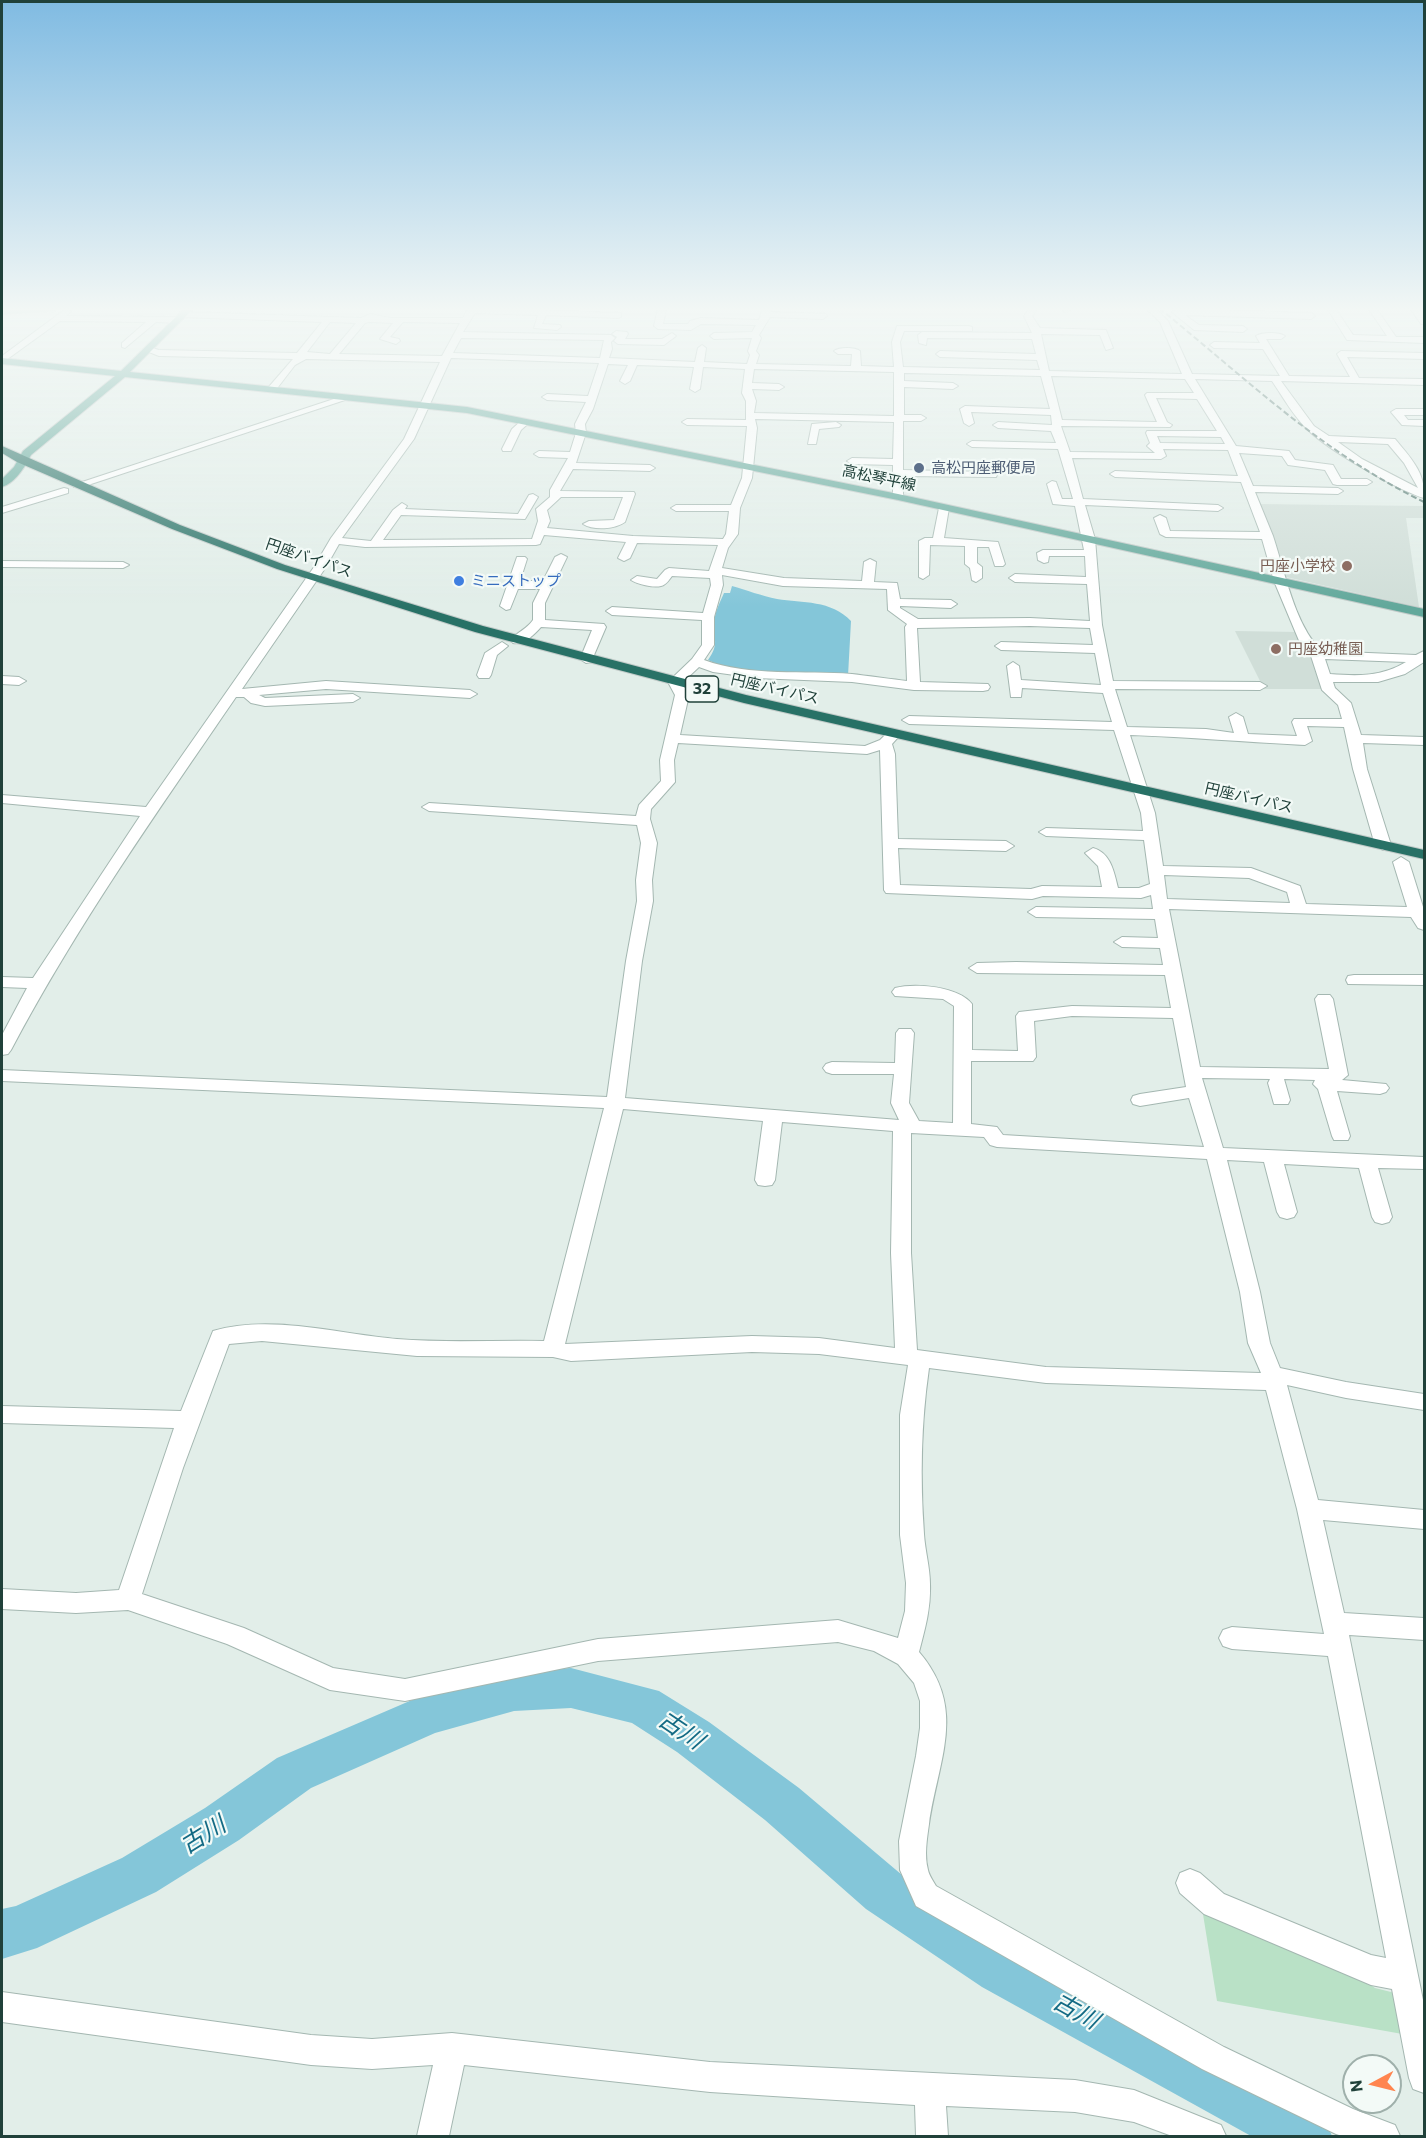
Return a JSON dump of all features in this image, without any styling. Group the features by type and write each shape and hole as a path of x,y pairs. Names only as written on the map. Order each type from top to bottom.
{"highway":[{"name":"円座バイパス","path":"2,449 10,465 160,532 502,646 1144,797 1425,867"},
{"name":"円座バイパス","path":"10,465 78,484 309,581 586,659 679,688"},
{"name":"円座バイパス","path":"1144,797 1425,855"}],"main road":[{"path":"2,484 10,465 82,408"},
{"name":"高松琴平線","path":"441,408 581,432 898,497 1425,613"}],"street":[{"path":"78,484 315,408"},
{"path":"2,1050 7,1032 150,812 335,540 409,439 424,408"},
{"path":"335,540 375,543 420,528 506,529 536,542 542,526 542,509 556,498 555,490 571,461 586,408"},
{"path":"553,1349 615,1103 634,961 645,901 644,880 649,843 643,819 644,808 668,782 667,760 679,688 708,645 708,617 717,585 716,573 725,542 732,534 735,508 744,487 748,466 751,408"},
{"path":"796,408 796,415"},
{"path":"898,408 898,497"},
{"path":"1053,408 1089,539 1099,649 1108,687 1144,797 1158,894 1194,1083 1215,1152 1250,1292 1259,1343 1274,1378 1309,1509 1337,1635 1425,2078"},
{"path":"1156,408 1163,425"},
{"path":"1207,408 1232,448 1267,536 1280,581 1306,643 1317,655 1329,690 1344,703 1355,738 1360,769 1383,845"},
{"path":"1296,408 1311,428 1358,461 1423,492"},
{"path":"969,423 965,409 1056,421 1163,425 1219,430"},
{"path":"1425,412 1396,412 1406,423 1425,423"},
{"path":"700,414 750,417"},
{"path":"687,422 796,415 898,421"},
{"path":"791,425 815,426 921,418"},
{"path":"998,426 1056,421"},
{"path":"507,449 517,429 525,422"},
{"path":"800,437 813,440 815,426"},
{"path":"1311,428 1381,430 1409,462 1423,492"},
{"path":"972,444 1064,450 1101,458 1161,456 1151,433 1219,430"},
{"path":"1325,439 1391,441"},
{"path":"1101,458 1101,445 1232,448 1286,453 1292,463 1329,466 1337,482 1367,482"},
{"path":"539,454 627,472 650,468"},
{"path":"1127,456 1132,474"},
{"path":"852,460 897,467 992,475"},
{"path":"1409,462 1425,463"},
{"path":"1115,474 1338,491"},
{"path":"1052,484 1057,502 1173,501 1218,508"},
{"path":"2,510 64,490"},
{"path":"542,526 616,525 630,494 555,494"},
{"path":"375,543 399,509 420,528 506,529 521,517 532,498"},
{"path":"676,508 735,508"},
{"path":"938,541 944,508"},
{"path":"1160,518 1166,534 1267,536"},
{"path":"1198,518 1204,535"},
{"path":"542,526 633,539 725,542"},
{"path":"624,558 633,539"},
{"path":"923,574 925,541 994,544 999,564"},
{"path":"971,543 971,564 976,567 976,578"},
{"path":"1044,560 1043,553 1091,553"},
{"path":"517,640 530,633 538,623 542,610 539,603 561,557"},
{"path":"506,606 521,559"},
{"path":"861,588 870,562"},
{"path":"2,564 123,565"},
{"path":"638,580 660,583 669,572 775,574 783,582 861,588 893,586 894,610 915,624 1030,622 1096,625"},
{"path":"1015,578 1092,581"},
{"path":"513,585 548,585"},
{"path":"893,602 951,604"},
{"path":"612,611 708,617"},
{"path":"538,623 600,627 586,659"},
{"path":"914,686 911,627 915,624"},
{"path":"484,675 491,653 502,646"},
{"path":"1001,646 1099,649"},
{"path":"1317,655 1421,661"},
{"path":"1326,678 1387,679 1421,661"},
{"path":"697,663 713,668 756,674 852,678 914,686 983,687"},
{"path":"1013,666 1016,690 1260,686"},
{"path":"2,680 19,681"},
{"path":"231,694 326,685 470,694"},
{"path":"248,692 256,700 265,702 390,698"},
{"path":"909,720 984,716 1206,733 1242,738 1305,741 1299,722 1350,723"},
{"path":"1236,717 1242,738"},
{"path":"671,738 867,750 890,738"},
{"path":"890,738 888,754 889,843 892,890 1032,894 1042,891 1141,893 1299,909 1421,918 1401,862"},
{"path":"1355,738 1425,741"},
{"path":"2,799 150,812"},
{"path":"429,807 632,821 643,819"},
{"path":"1046,832 1113,832 1149,836"},
{"path":"889,843 1006,846"},
{"path":"1093,853 1105,865 1111,892"},
{"path":"1036,912 1158,894 1251,873 1294,888 1299,909"},
{"path":"1122,942 1167,943"},
{"path":"977,968 1015,959 1172,970"},
{"path":"1354,980 1425,981"},
{"path":"2,982 38,983"},
{"path":"901,992 947,994 963,1004 962,1129"},
{"path":"1140,1100 1162,1095 1194,1083 1339,1075 1324,999"},
{"path":"963,1055 1027,1057 1025,1016 1054,1015 1072,1011 1179,1013"},
{"path":"905,1034 900,1103 908,1126 901,1253 913,1357 910,1464 912,1535 918,1583 918,1601 906,1655"},
{"path":"832,1068 904,1069"},
{"path":"2,1076 615,1103 990,1131 997,1141 1367,1162 1425,1163"},
{"path":"1194,1083 1279,1091 1326,1084 1380,1088"},
{"path":"1326,1084 1341,1136"},
{"path":"765,1180 773,1116"},
{"path":"1272,1156 1287,1212"},
{"path":"1367,1162 1382,1217"},
{"path":"128,1600 147,1535 188,1420 221,1337 237,1334 283,1335 401,1347 553,1349 572,1353 752,1344 819,1346 1065,1377 1274,1378 1425,1402"},
{"path":"2,1414 188,1420"},
{"path":"1309,1509 1425,1519"},
{"path":"2,1599 76,1603 128,1600 235,1636 330,1679 405,1690 598,1650 838,1630 871,1639 906,1655 926,1678 934,1702 933,1734 912,1836 913,1869 926,1896 1213,2058 1347,2123 1384,2136"},
{"path":"1232,1638 1337,1635 1425,1629"},
{"path":"1190,1882 1214,1905 1371,1970 1404,1977"},
{"path":"2,2007 311,2050 372,2054 452,2048 710,2077 1075,2096 1134,2106 1210,2136"},
{"path":"433,2136 452,2048"},
{"path":"930,2090 932,2136"}],"shaded area":[{"name":"円座小学校","path":"1259,504 1424,506 1424,518 1406,518 1419,607 1286,577"},
{"path":"1235,631 1298,632 1315,656 1324,689 1264,689"}],"green space":[{"path":"1202,1908 1348,1969 1375,1988 1399,1994 1408,2035 1217,2001"}],"water":[{"path":"732,586 777,599 826,606 843,614 851,621 848,676 795,675 738,670 708,660 715,645 714,622 717,611 724,593 730,593"}],"waterway":[{"name":"古川","path":"2,1934 19,1930 139,1875 222,1824 294,1773 428,1714 514,1691 571,1688 643,1705 693,1737 782,1804 884,1892 1000,1969 1305,2136"}],"railway":[{"path":"1280,408 1350,460 1424,502"}],"place":[{"name":"高松円座郵便局","path":"919,468"},
{"name":"円座小学校","path":"1347,566"},
{"name":"ミニストップ","path":"459,581"},
{"name":"円座幼稚園","path":"1276,649"}]}
